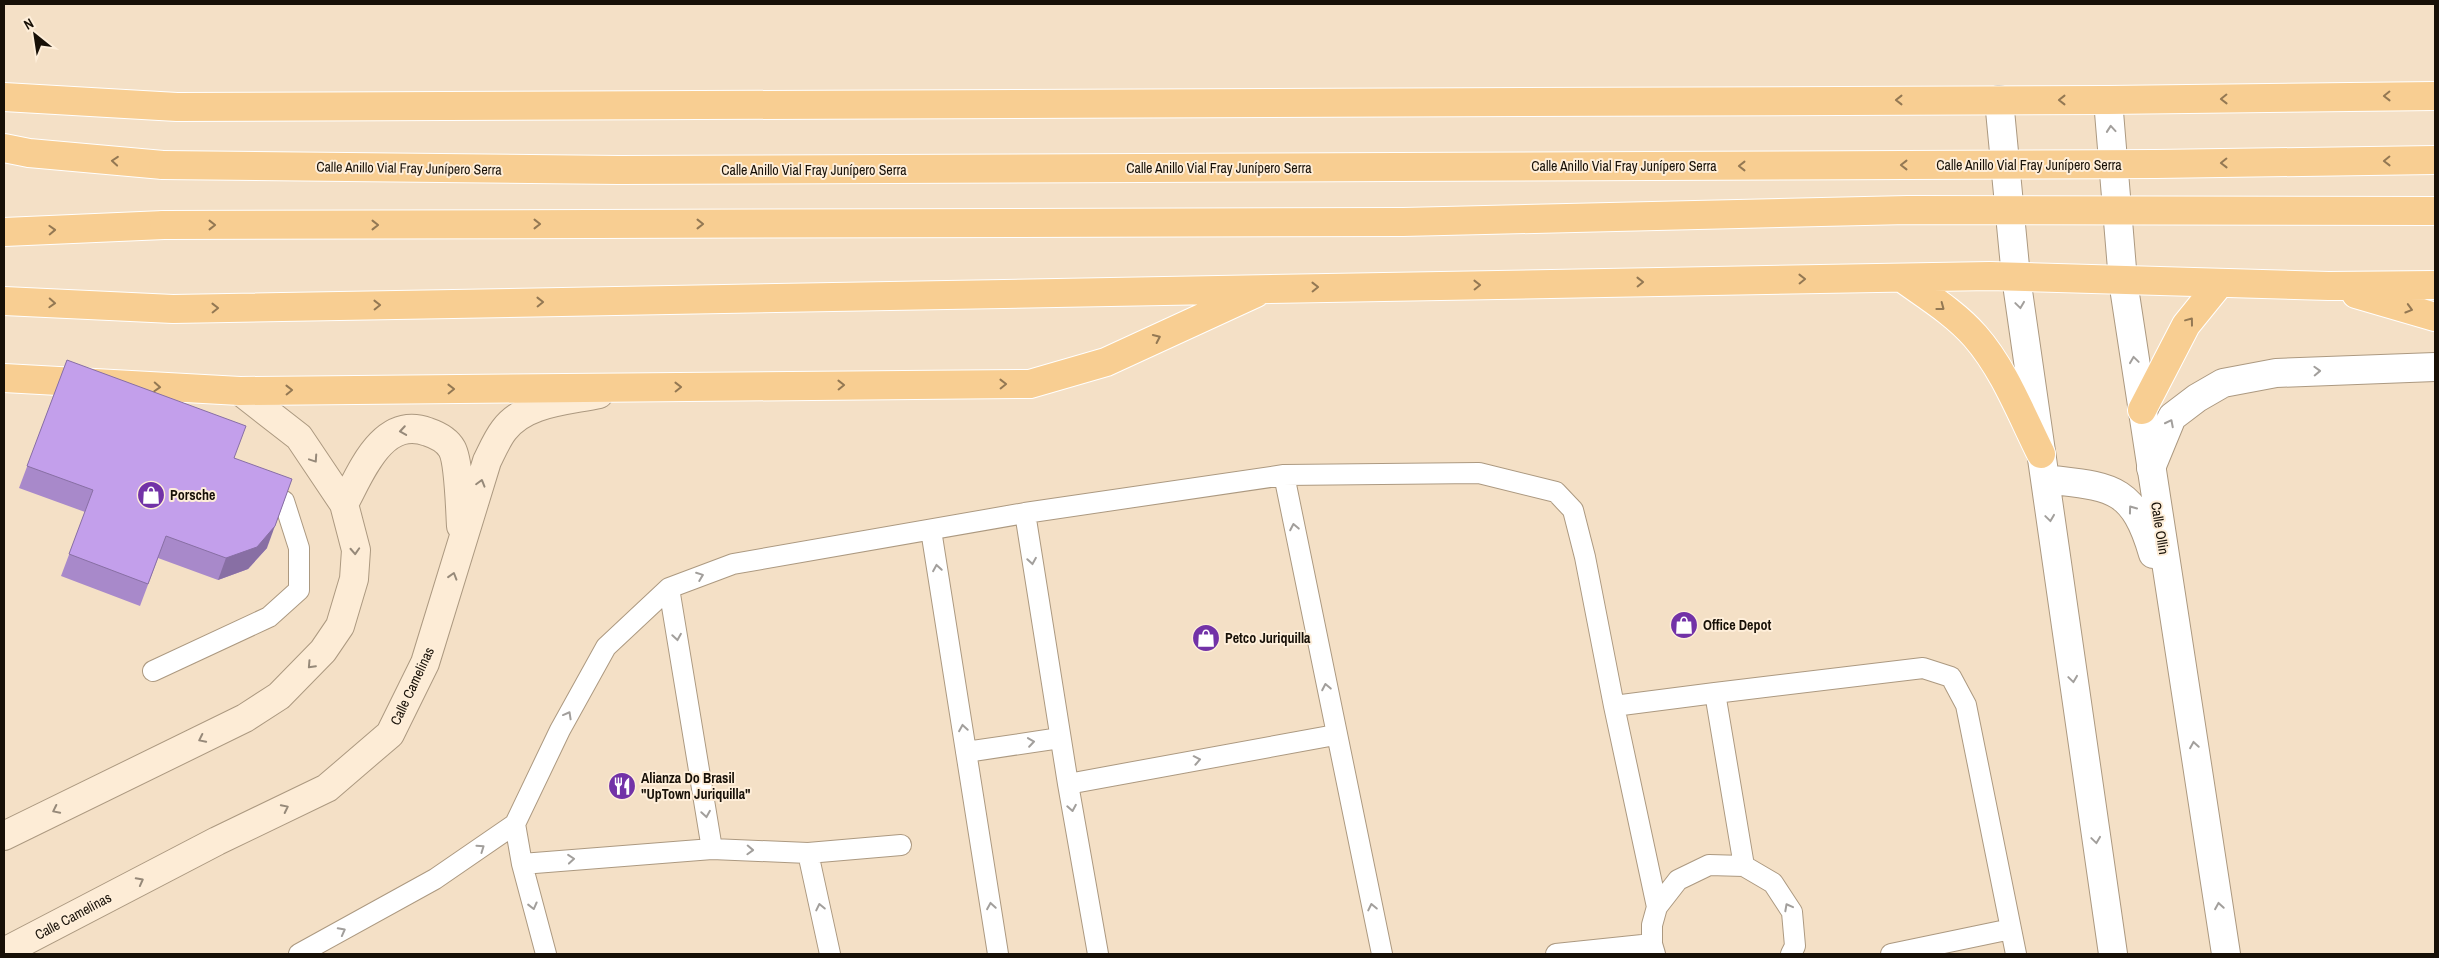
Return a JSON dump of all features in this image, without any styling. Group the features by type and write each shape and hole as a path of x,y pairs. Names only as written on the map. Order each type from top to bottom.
{"highway":[{"path":"4,97 177,107 2108,100 2435,96"},
{"name":"Calle Anillo Vial Fray Junípero Serra","path":"4,148 29,153 163,165 619,170 2146,164 2435,160"},
{"path":"4,232 164,225 1392,222 1908,210 2435,211"},
{"path":"4,301 173,309 1266,288 2016,277 2220,284 2435,285"},
{"path":"1902,278 1954,316 1975,336 2009,389 2043,466"},
{"path":"2142,410 2186,325 2220,284"},
{"path":"2329,286 2435,317"},
{"path":"4,378 240,391 1030,384 1106,362 1266,288"}],"main road":[{"name":"Calle Camelinas","path":"4,952 217,841 327,788 390,734 425,663 487,461 503,431 517,416 536,408 629,387"},
{"path":"4,836 245,718 279,696 302,674 323,651 340,626 354,579 356,550 344,504 299,438 240,391"},
{"path":"344,504 367,460 384,440 398,430 421,429 440,436 452,450 460,494 462,546"}],"street":[{"path":"1999,100 2016,277 2113,954"},
{"name":"Calle Ollin","path":"2108,100 2123,282 2226,954"},
{"path":"2151,468 2172,417 2197,398 2223,383 2276,373 2435,367"},
{"path":"2043,466 2120,494 2133,509 2147,533 2177,637"}],"lane":[{"path":"59,382 94,400"},
{"path":"299,954 435,880 515,824 560,730 606,647 669,588 733,564 1025,513 1284,475 1479,473 1556,492 1572,510 1585,557 1614,706 1657,906"},
{"path":"1284,475 1382,954"},
{"path":"154,671 270,617 298,590 299,548 284,501 241,478"},
{"path":"1025,513 1060,738 1098,954"},
{"path":"931,530 998,954"},
{"path":"669,588 712,849"},
{"path":"1614,706 1923,668 1950,677 1966,705 2016,954"},
{"path":"1715,693 1744,866"},
{"path":"1068,784 1336,735"},
{"path":"966,752 1060,738"},
{"path":"515,824 522,864 546,954"},
{"path":"522,864 712,849 808,853 901,845"},
{"path":"808,853 830,954"},
{"path":"1556,954 1653,949 1652,925 1657,906 1678,880 1709,864 1744,866 1774,883 1792,912 1795,946 1791,954"},
{"path":"1891,954 2011,929"}],"building":[{"name":"Porsche","path":"67,360 246,426 234,458 292,479 275,526 257,547 226,558 166,536 148,584 69,554 93,490 27,466"}],"place":[{"name":"Porsche","path":"151,495"},
{"name":"Office Depot","path":"1684,625"},
{"name":"Petco Juriquilla","path":"1206,638"},
{"name":"Alianza Do Brasil \"UpTown Juriquilla\"","path":"622,786"}]}
